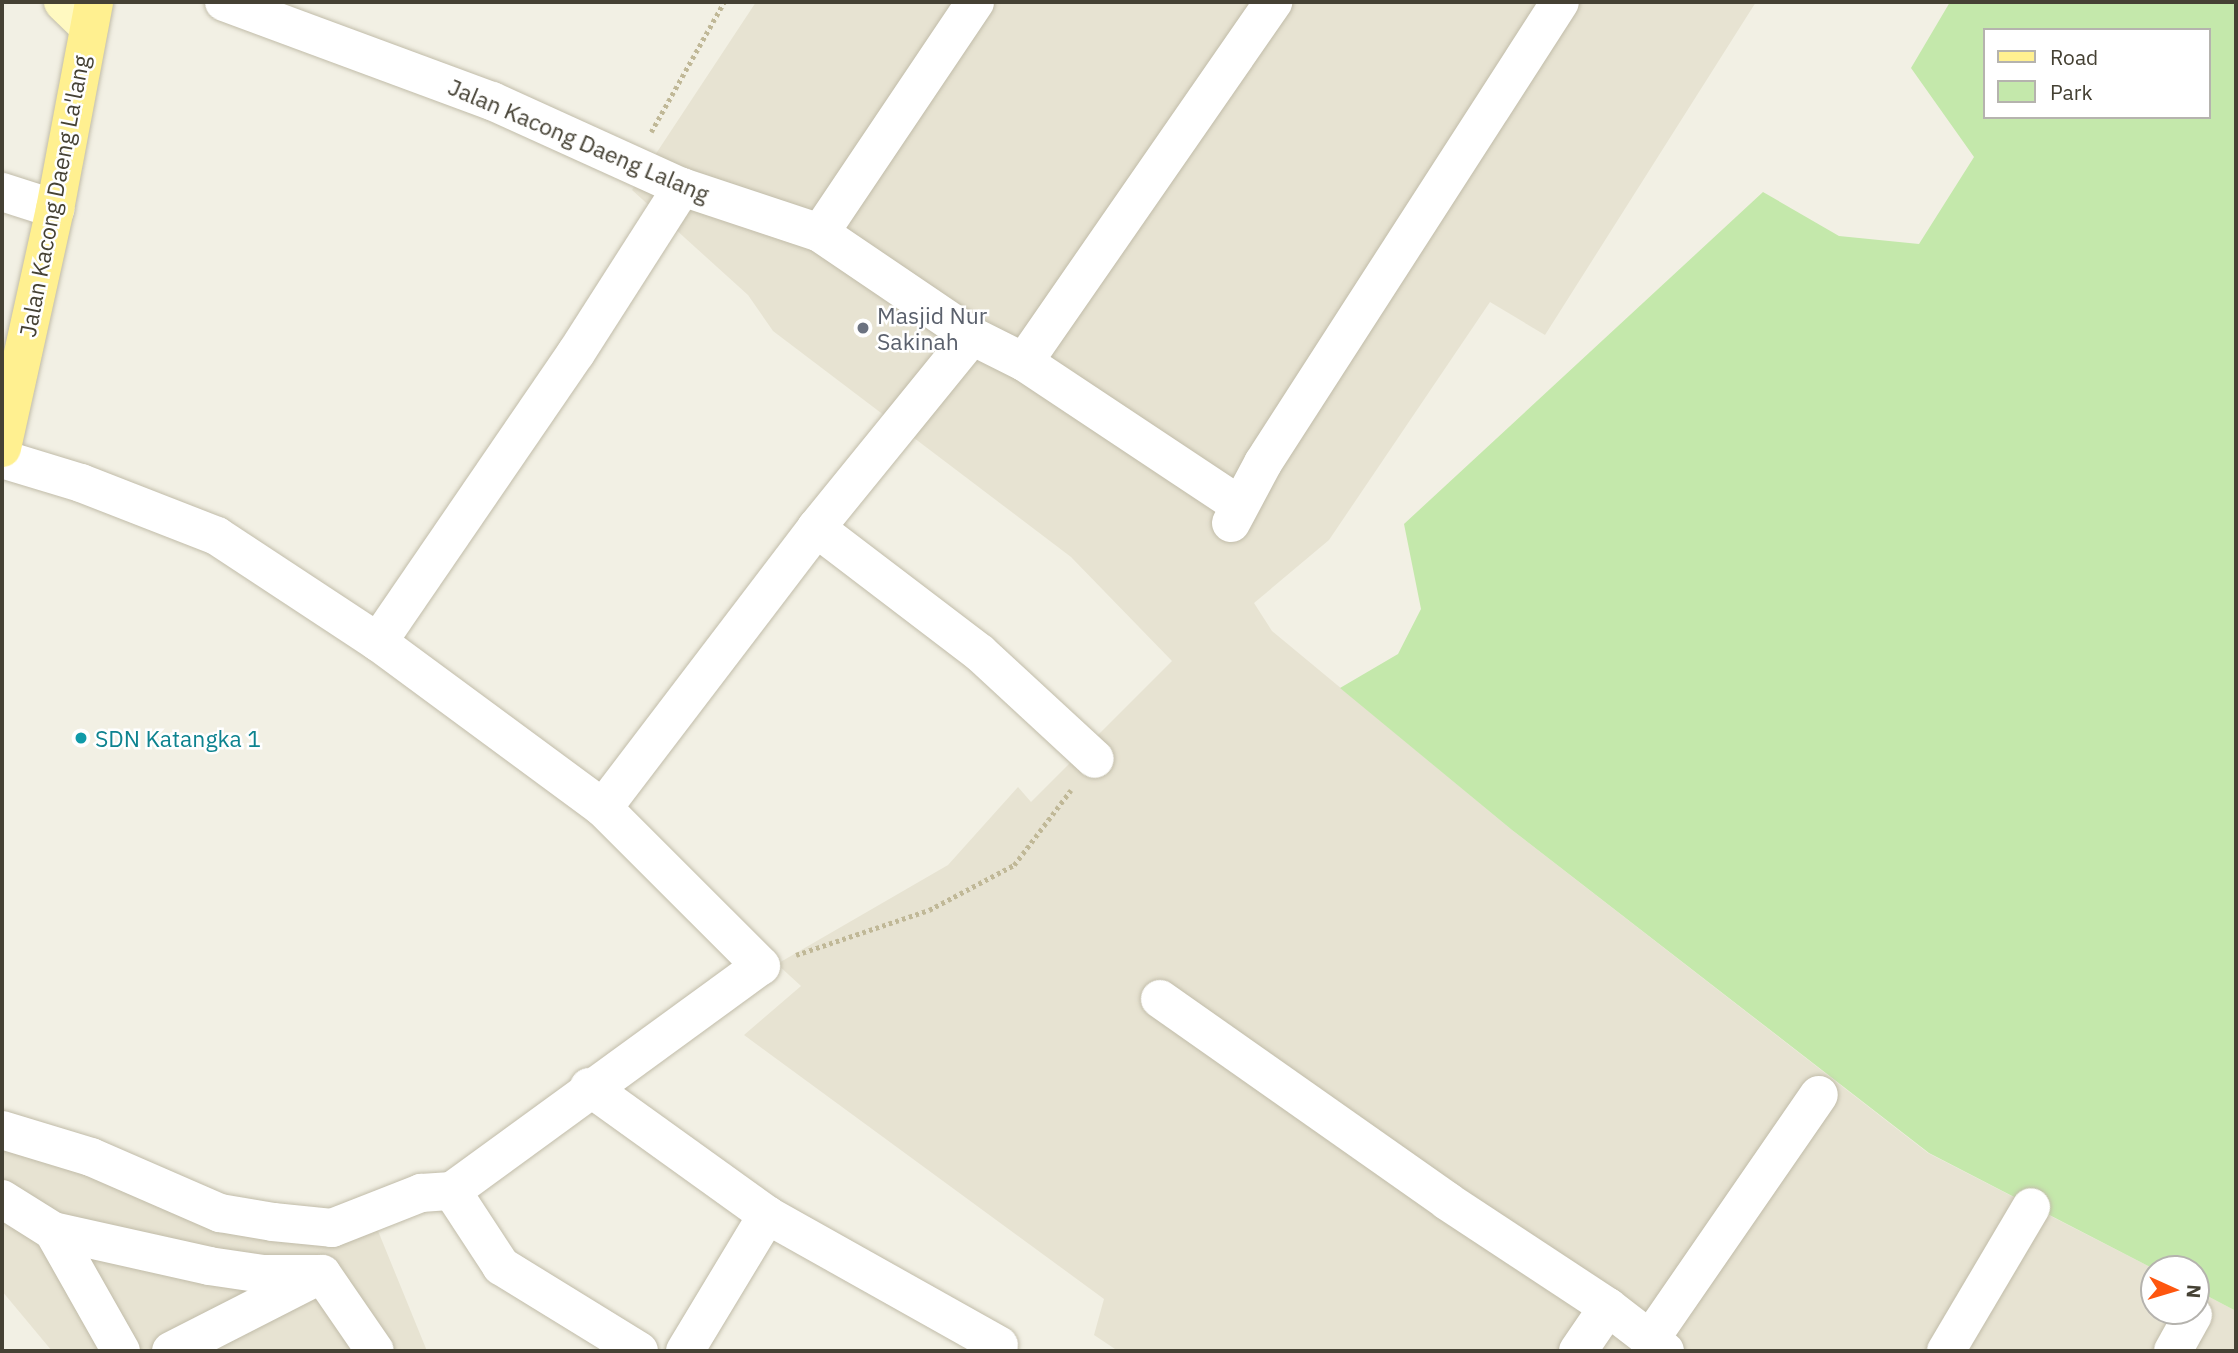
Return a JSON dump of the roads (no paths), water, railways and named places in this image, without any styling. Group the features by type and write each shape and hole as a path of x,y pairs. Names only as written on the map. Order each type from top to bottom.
{"main road":[{"name":"Jalan Kacong Daeng La'lang","path":"2,448 55,209 82,10"}],"street":[{"name":"Jalan Kacong Daeng Lalang","path":"224,2 492,101 631,167 682,187 820,233 972,336 1024,362 1235,514 1560,2"},
{"path":"820,233 975,2"},
{"path":"1024,362 1273,2"},
{"path":"378,642 576,353 682,187"},
{"path":"2,192 55,209"},
{"path":"603,808 816,528 972,336"},
{"path":"2,459 81,483 216,536 378,642 603,808 761,966 589,1087 452,1191 421,1193 332,1228 220,1213 91,1157 2,1130"},
{"path":"816,528 979,653 1095,759"},
{"path":"1160,999 1447,1201 1608,1307 1657,1346 1819,1095"},
{"path":"589,1087 767,1215 999,1345"},
{"path":"452,1191 501,1266 639,1351"},
{"path":"2,1199 53,1231 209,1266 263,1274 322,1274"},
{"path":"1946,1351 2031,1207"},
{"path":"685,1351 767,1215"},
{"path":"53,1231 121,1351"},
{"path":"171,1351 322,1274"},
{"path":"322,1274 375,1351"},
{"path":"1578,1351 1608,1307"},
{"path":"2173,1351 2187,1325"}],"place":[{"name":"Masjid Nur Sakinah","path":"863,328"},
{"name":"SDN Katangka 1","path":"81,738"}]}
